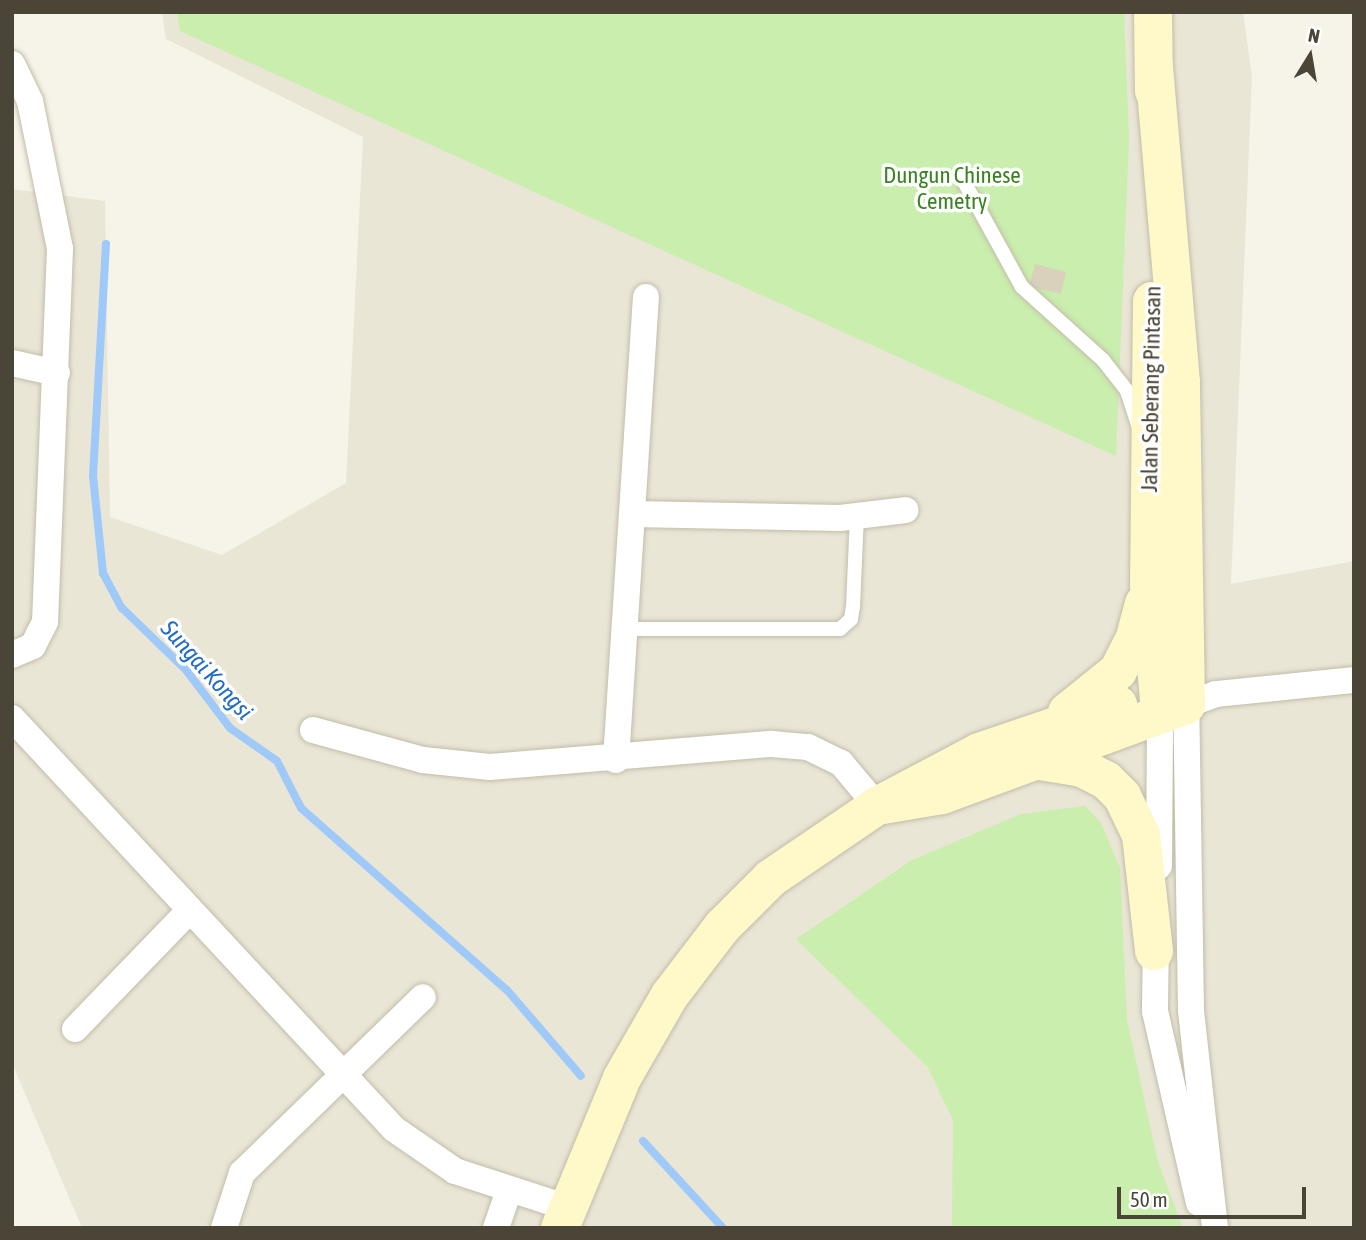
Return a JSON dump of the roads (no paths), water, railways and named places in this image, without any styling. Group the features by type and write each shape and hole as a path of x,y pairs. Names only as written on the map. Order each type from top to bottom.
{"main road":[{"name":"Jalan Seberang Pintasan","path":"1153,12 1149,584 1182,698"},
{"name":"Jalan Seberang Pintasan","path":"1154,64 1181,382 1182,698"},
{"path":"1041,745 1118,671 1135,637 1149,584"},
{"path":"564,1218 622,1078 692,965 722,927 771,878 877,806 942,795 1041,745 1182,698"},
{"path":"1041,745 1106,780 1122,796 1142,835 1154,951"}],"street":[{"path":"12,64 30,101 60,249 45,622 33,646 12,655"},
{"path":"12,124 30,101"},
{"path":"616,760 646,297"},
{"path":"12,363 57,373"},
{"path":"632,514 857,517 906,510"},
{"path":"1182,698 1354,680"},
{"path":"1182,698 1154,951 1155,1011 1191,1182 1209,1228"},
{"path":"1182,698 1191,1010 1216,1228"},
{"path":"12,718 340,1076 394,1129 455,1171 509,1191 564,1218"},
{"path":"313,730 423,760 490,767 616,760 772,744 808,747 841,763 877,806"},
{"path":"75,1029 190,910"},
{"path":"224,1228 242,1174 423,996"},
{"path":"496,1228 509,1191"}],"lane":[{"path":"962,178 1022,287 1102,360 1128,391 1133,420 1151,447"},
{"path":"624,629 840,629 851,619 853,607 857,517"}],"waterway":[{"name":"Sungai Kongsi","path":"106,244 93,476 103,573 122,608 186,670 230,728 277,761 301,808 507,990 581,1076"},
{"name":"Sungai Kongsi","path":"643,1141 723,1228"}],"park label":[{"name":"Dungun Chinese Cemetry","path":"952,188"}]}
